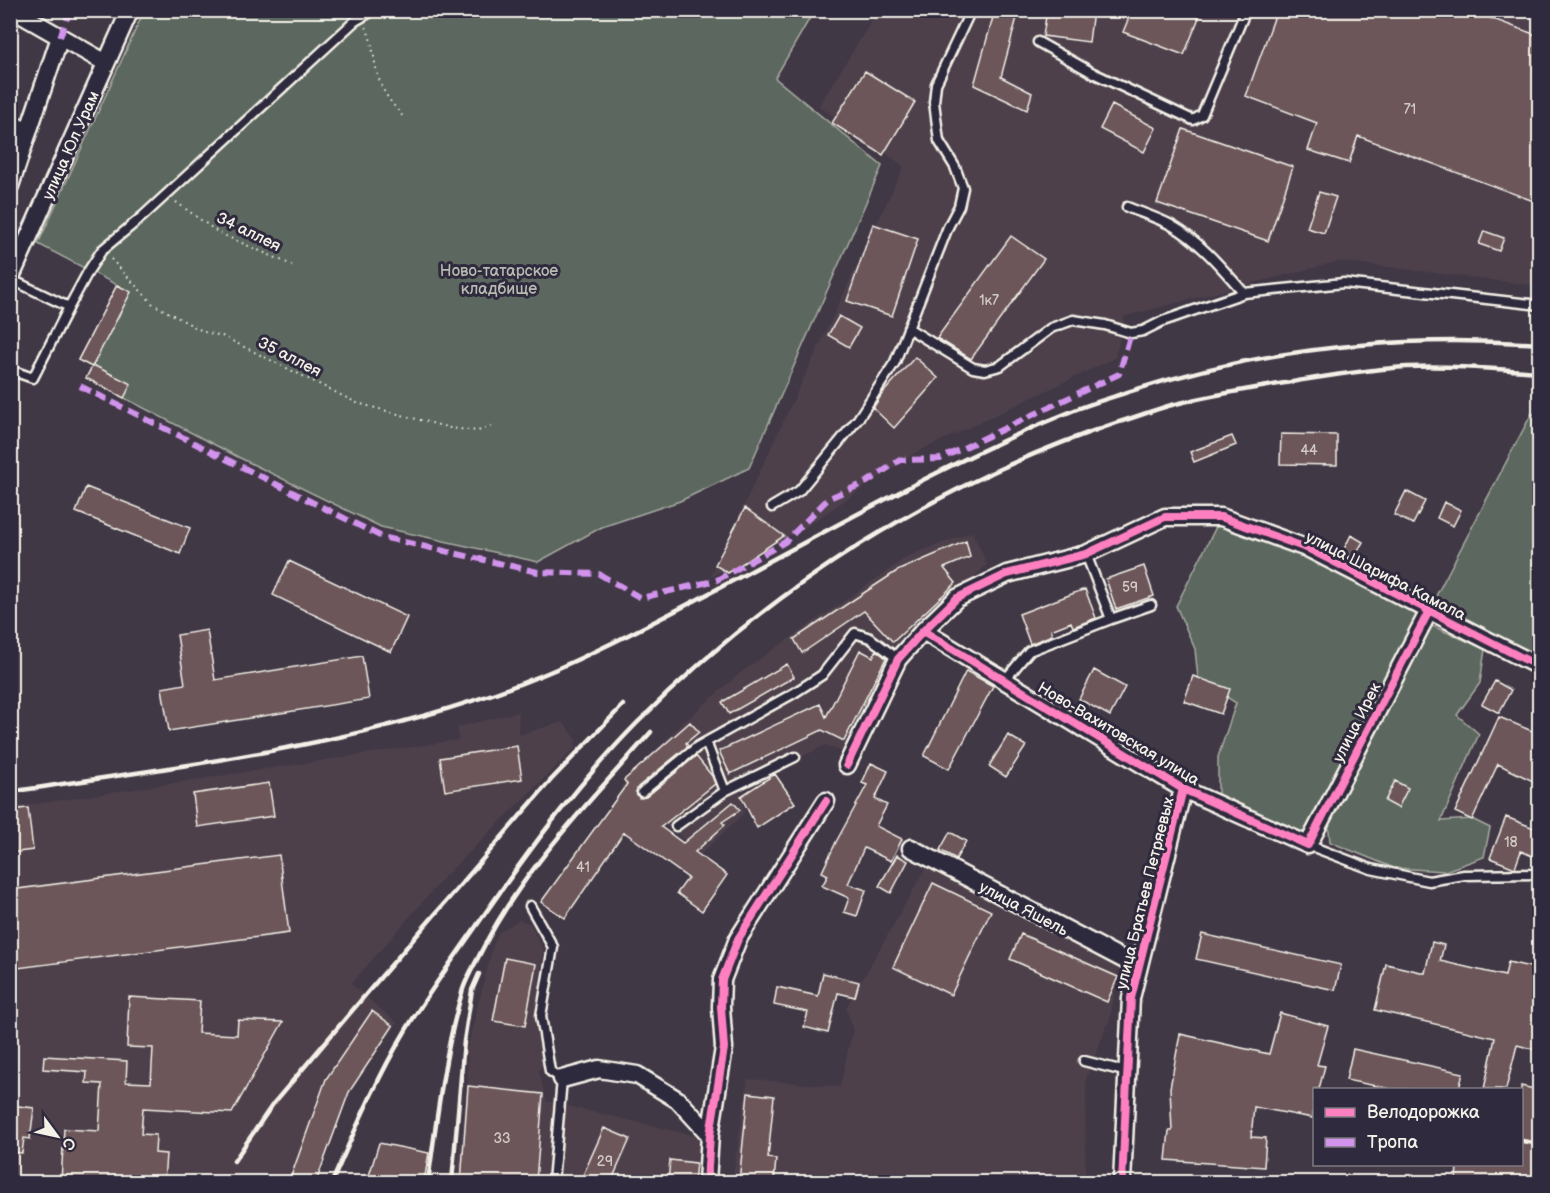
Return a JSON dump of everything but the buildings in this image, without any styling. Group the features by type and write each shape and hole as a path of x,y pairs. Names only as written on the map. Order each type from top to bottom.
{"street":[{"path":"13,10 106,63"},
{"name":"улица Юл Урам","path":"10,279 129,10"},
{"path":"10,186 60,37"},
{"path":"10,122 28,133"},
{"name":"улица Шарифа Камала","path":"847,765 898,659 922,631 957,598 1007,574 1086,554 1166,517 1221,517 1309,549 1539,667"},
{"name":"улица Ирек","path":"1308,845 1428,611"},
{"name":"Ново-Вахитовская улица","path":"922,631 1183,789 1308,845"},
{"name":"улица Братьев Петряевых","path":"1126,1174 1131,998 1183,789"},
{"path":"707,1182 710,1135 724,1048 722,980 729,957 738,939 826,801"},
{"name":"улица Яшель","path":"911,848 1138,967"},
{"path":"556,1075 599,1069 637,1075 678,1100 710,1135"}],"lane":[{"path":"10,370 33,378 69,307 102,250 166,195 355,21 374,10"},
{"path":"772,507 799,491 858,419 895,362 948,227 959,206 963,188 955,167 939,141 934,102 936,84 971,10"},
{"path":"1038,42 1094,73 1193,120 1202,115 1246,10"},
{"path":"1128,207 1172,225 1207,253 1244,293"},
{"path":"10,279 69,307"},
{"path":"908,328 973,368 985,370 1000,366 1051,328 1072,320 1105,325 1131,333 1143,331 1163,321 1244,293 1344,283 1539,304"},
{"path":"1086,554 1111,619"},
{"path":"1004,681 1029,651 1151,605"},
{"path":"642,792 697,747 822,675 855,633 870,638 898,659"},
{"path":"706,742 725,790"},
{"path":"675,826 725,790 795,757"},
{"path":"1317,828 1318,841 1328,852"},
{"name":"Ново-Вахитовская улица","path":"1308,845 1371,869 1429,881 1464,875 1539,874"},
{"path":"530,906 553,947 541,1016 556,1075 553,1182"},
{"path":"1084,1061 1128,1072"},
{"path":"539,1071 556,1075"}],"path":[{"path":"362,17 372,42 378,77 387,98 405,119"}],"shaded area":[{"path":"871,11 1539,11 1539,286 1340,261 1125,316 1115,358 915,453 799,531 710,577 904,166 819,106 876,14"},
{"path":"972,532 987,565 900,645 846,753 825,745 740,788 744,813 701,854 621,787 675,730 740,673 909,556"},
{"path":"519,712 518,735 563,722 576,739 575,748 445,876 351,984 397,1023 350,1093 317,1182 11,1182 10,808 458,740 458,727"},
{"path":"927,866 1120,964 1110,1018 1086,1079 1085,1182 732,1182 748,1079 840,1087 853,1028 846,1008"},
{"path":"519,920 530,923 543,950 535,1025 542,1064 539,1071 546,1101 700,1137 700,1182 456,1182 468,1086 467,1049 493,946 499,932"}],"green space":[{"name":"Ново-татарское кладбище","path":"144,11 814,11 775,78 882,166 749,468 680,501 602,527 538,562 381,527 240,458 86,378 92,367 78,360 117,285 38,244"},
{"path":"1532,413 1539,419 1539,667 1428,611"},
{"path":"1221,517 1428,611 1308,845 1218,805 1218,757 1236,703 1198,678 1195,649 1176,606"},
{"path":"1430,625 1485,649 1480,683 1457,715 1479,734 1441,821 1472,819 1490,828 1484,857 1445,871 1394,868 1330,842 1328,820"}],"railway":[{"path":"10,792 212,761 345,736 476,700 540,676 601,648 981,451 1090,404 1181,376 1282,355 1384,343 1488,341 1540,344"},
{"path":"332,1182 374,1089 411,1021 495,898 553,820 637,723 743,627 800,584 859,545 920,509 984,476 1049,448 1168,406 1245,390 1392,368 1457,367 1540,372"},
{"path":"234,1161 273,1104 373,986 551,780 623,705"},
{"path":"428,1182 446,1061 456,1013 469,975 516,893 558,837 651,732"},
{"path":"452,1182 464,1041 472,990 479,974"},
{"path":"1523,1141 1540,1144"}],"marked path":[{"path":"60,37 70,10"},
{"path":"80,386 382,537 538,572 599,574 641,598 717,580 785,542 829,498 867,482 900,460 940,459 1119,374 1131,333"}],"cycle path":[{"path":"847,765 898,659 957,598 1007,574 1086,554 1165,517 1221,517 1309,549 1540,667"},
{"path":"923,631 1183,789 1308,845 1429,611"},
{"path":"1122,1182 1131,998 1183,789"},
{"path":"707,1182 710,1135 724,1048 722,980 738,939 826,801"}]}
